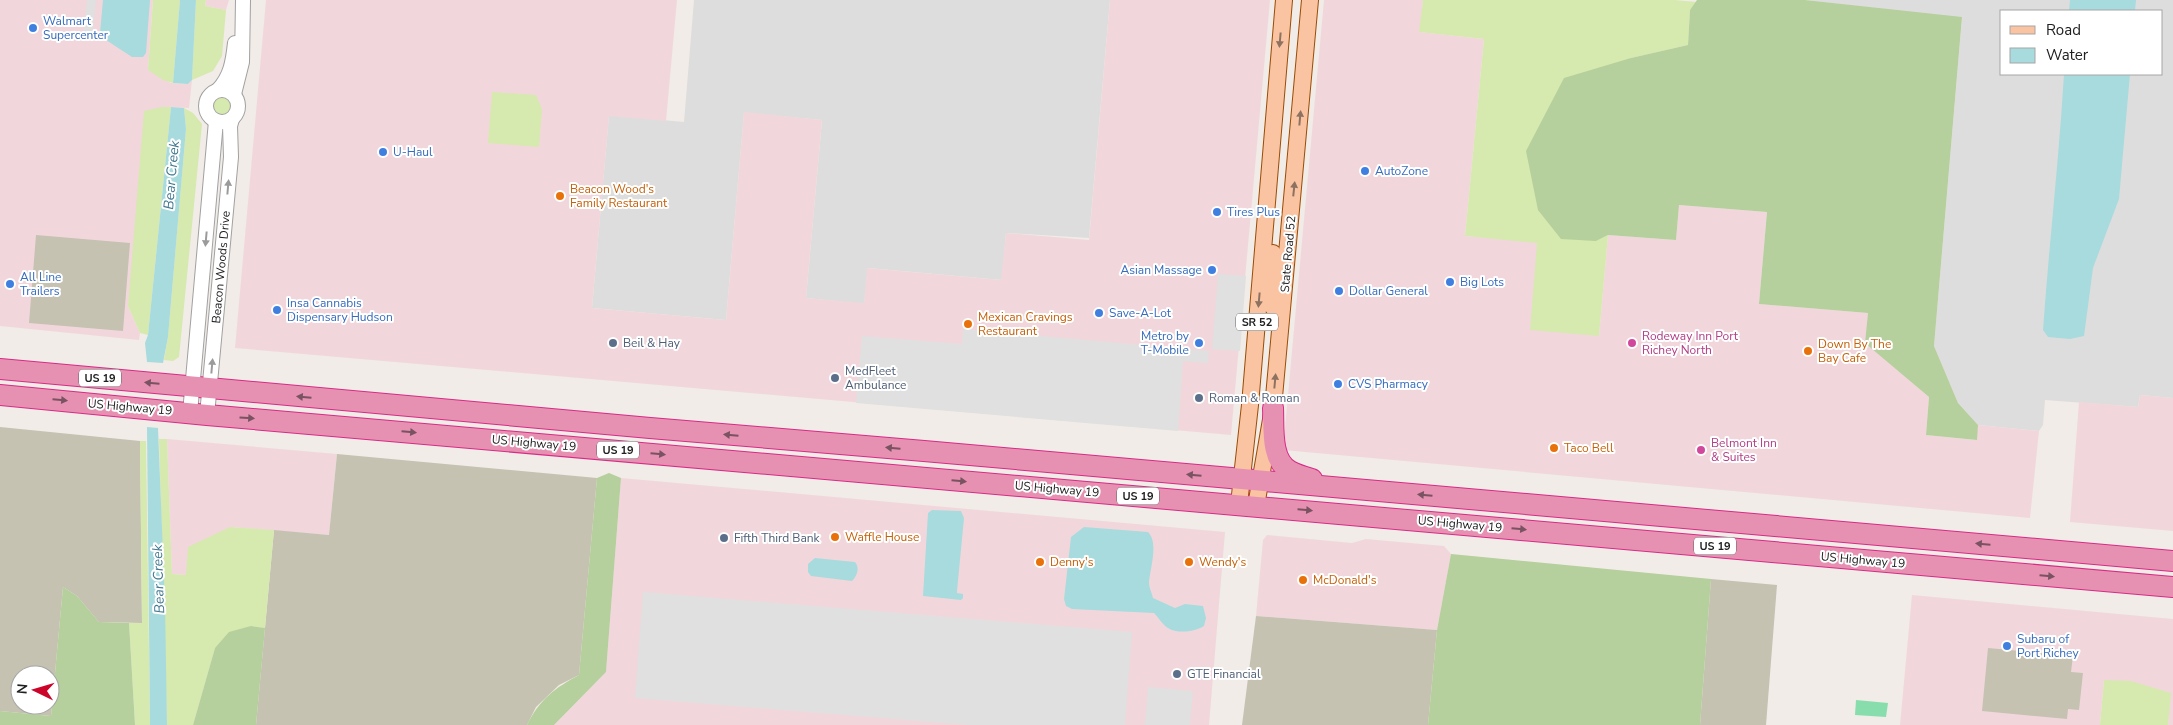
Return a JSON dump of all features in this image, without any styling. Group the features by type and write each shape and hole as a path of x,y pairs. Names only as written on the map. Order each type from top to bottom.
{"highway":[{"name":"US Highway 19","path":"0,369 650,428 2173,561"},
{"name":"US Highway 19","path":"0,395 2173,587"},
{"path":"1273,408 1274,446 1281,462 1288,470 1333,487"},
{"path":"433,434 467,425 636,438 646,433 650,428"},
{"path":"764,464 824,456 903,463 914,459 924,451"},
{"path":"912,477 917,472 934,466 997,468 1020,459"},
{"path":"1550,532 1578,522 1693,532 1715,520"},
{"path":"1726,547 1753,537 1850,545 1880,535"},
{"path":"1880,562 1912,552 2028,562 2036,561 2045,556 2049,550"},
{"path":"2085,580 2105,567 2173,571"}],"main road":[{"name":"State Road 52","path":"1248,505 1252,480 1267,202 1284,0"},
{"name":"State Road 52","path":"1252,480 1273,408 1310,0"},
{"path":"1267,202 1273,224 1272,306 1275,312 1282,317"}],"street":[{"name":"Beacon Woods Drive","path":"201,388 216,121 208,114 206,105 210,94 218,90 229,76 242,0"},
{"name":"Beacon Woods Drive","path":"198,414 231,157 230,126 239,108 234,94 242,62 242,0"},
{"path":"218,90 225,89 234,94"},
{"path":"216,121 226,122 232,119"}],"shaded area":[{"path":"0,0 153,0 148,70 171,83 188,84 192,80 189,108 162,107 128,306 140,333 139,340 0,326"},
{"path":"87,0 96,0 92,38 83,38"},
{"path":"206,0 229,0 226,10 205,6"},
{"path":"266,0 677,0 666,121 609,116 592,308 726,320 744,112 822,120 806,298 864,303 867,268 1001,280 1006,233 1089,240 1110,0 1270,0 1231,435 235,348"},
{"path":"694,0 1110,0 1089,238 1006,233 1002,280 868,268 864,304 806,298 822,120 744,113 726,320 592,308 609,115 684,122"},
{"path":"1324,0 1423,0 1420,32 1484,39 1465,236 1537,242 1599,336 1608,235 1676,240 1679,205 1767,212 1759,304 1868,313 1866,343 1929,397 1926,435 1976,440 1978,425 2039,431 2030,518 1283,450"},
{"path":"1805,0 2173,0 2173,398 2140,395 2138,407 2045,400 2043,425 2039,431 1978,425 1958,403 1934,346 1962,18"},
{"path":"36,235 130,243 123,331 29,323"},
{"path":"1218,274 1246,276 1240,351 1212,349"},
{"path":"963,329 1209,351 1208,363 1183,361 1178,431 856,403 862,336 962,344"},
{"path":"2140,395 2173,398 2173,531 2070,522 2079,402 2138,407"},
{"path":"0,427 140,441 142,623 99,622 77,596 63,587 56,665 10,665 10,712 0,711"},
{"path":"167,439 337,454 329,535 230,527 186,575 172,574"},
{"path":"337,454 597,478 579,675 559,685 536,707 527,725 256,725 274,530 329,535"},
{"path":"621,478 1225,532 1209,725 554,725 606,672"},
{"path":"1267,535 1352,543 1366,539 1444,546 1451,554 1437,630 1256,616 1263,540"},
{"path":"1711,579 1777,585 1766,725 1700,725"},
{"path":"643,592 1132,632 1125,725 969,725 635,698"},
{"name":"Subaru of Port Richey","path":"1912,595 2173,619 2173,725 2168,725 2170,693 2104,680 2100,725 1900,725"},
{"path":"1256,616 1437,630 1428,725 1242,725"},
{"path":"1988,648 2073,656 2071,672 2083,673 2079,710 2068,709 2067,719 1982,711"},
{"path":"1148,687 1193,691 1190,725 1145,725"}],"green space":[{"path":"153,0 180,0 173,83 163,80 148,70"},
{"path":"196,0 206,0 205,6 226,10 222,56 213,71 192,80"},
{"path":"1423,0 1674,0 1697,2 1690,10 1688,45 1631,58 1596,241 1608,235 1599,336 1530,330 1537,243 1465,236 1484,39 1419,32"},
{"path":"1697,0 1805,0 1962,17 1934,346 1958,403 1978,425 1977,440 1926,435 1929,397 1865,343 1868,313 1759,304 1767,212 1679,205 1676,240 1608,235 1596,241 1561,239 1538,210 1526,151 1564,78 1631,58 1688,45 1690,10"},
{"path":"492,92 536,95 542,109 539,147 488,143"},
{"path":"222,97 228,100 231,106 228,112 222,115 216,112 213,106 216,100"},
{"path":"171,107 148,335 140,333 128,306 144,111"},
{"path":"184,108 193,113 202,124 179,357 173,361 164,360 168,337 186,129"},
{"path":"159,439 167,439 172,574 186,575 188,547 230,527 274,530 265,628 251,626 215,648 193,725 167,725"},
{"path":"140,441 146,441 150,725 135,725 129,623 142,623"},
{"path":"609,473 621,478 606,672 554,725 527,725 537,708 549,695 579,675 597,478"},
{"path":"1451,554 1711,579 1700,725 1428,725 1437,630"},
{"path":"63,587 77,596 99,622 129,623 135,725 0,725 0,711 10,712 10,715 60,715 60,665 56,665"},
{"path":"251,626 265,628 256,725 193,725 215,648 229,632"},
{"path":"2104,680 2131,681 2171,693 2168,725 2100,725"},
{"path":"1856,700 1888,703 1886,717 1855,715"}],"water":[{"path":"103,0 150,0 146,53 143,57 132,57 103,38 100,33"},
{"path":"180,0 196,0 192,80 188,84 173,83"},
{"path":"2070,0 2136,0 2135,10 2069,10"},
{"path":"2064,75 2130,75 2119,199 2093,268 2084,336 2070,339 2048,337 2043,330"},
{"name":"Bear Creek","path":"171,107 184,108 186,129 168,337 163,363 147,362 145,343 148,335"},
{"name":"Bear Creek","path":"147,427 158,428 165,604 167,725 150,725"},
{"path":"932,510 961,511 964,518 957,591 957,593 963,594 961,600 923,596 928,513"},
{"path":"1084,527 1148,532 1153,543 1149,587 1153,598 1175,608 1185,604 1203,606 1206,618 1204,626 1191,631 1181,632 1166,627 1154,613 1072,609 1066,606 1064,599 1071,537"},
{"path":"815,558 855,562 858,569 852,581 811,576 808,572 808,564"}],"place":[{"name":"Walmart Supercenter","path":"33,28"},
{"name":"U-Haul","path":"383,152"},
{"name":"AutoZone","path":"1365,171"},
{"name":"Beacon Wood's Family Restaurant","path":"560,196"},
{"name":"Tires Plus","path":"1217,212"},
{"name":"Asian Massage","path":"1212,270"},
{"name":"Big Lots","path":"1450,282"},
{"name":"All Line Trailers","path":"10,284"},
{"name":"Dollar General","path":"1339,291"},
{"name":"Insa Cannabis Dispensary Hudson","path":"277,310"},
{"name":"Save-A-Lot","path":"1099,313"},
{"name":"Mexican Cravings Restaurant","path":"968,324"},
{"name":"Beil & Hay","path":"613,343"},
{"name":"Metro by T-Mobile","path":"1199,343"},
{"name":"Rodeway Inn Port Richey North","path":"1632,343"},
{"name":"Down By The Bay Cafe","path":"1808,351"},
{"name":"MedFleet Ambulance","path":"835,378"},
{"name":"CVS Pharmacy","path":"1338,384"},
{"name":"Roman & Roman","path":"1199,398"},
{"name":"Taco Bell","path":"1554,448"},
{"name":"Belmont Inn & Suites","path":"1701,450"},
{"name":"Waffle House","path":"835,537"},
{"name":"Fifth Third Bank","path":"724,538"},
{"name":"Denny's","path":"1040,562"},
{"name":"Wendy's","path":"1189,562"},
{"name":"McDonald's","path":"1303,580"},
{"name":"Subaru of Port Richey","path":"2007,646"},
{"name":"GTE Financial","path":"1177,674"}]}
